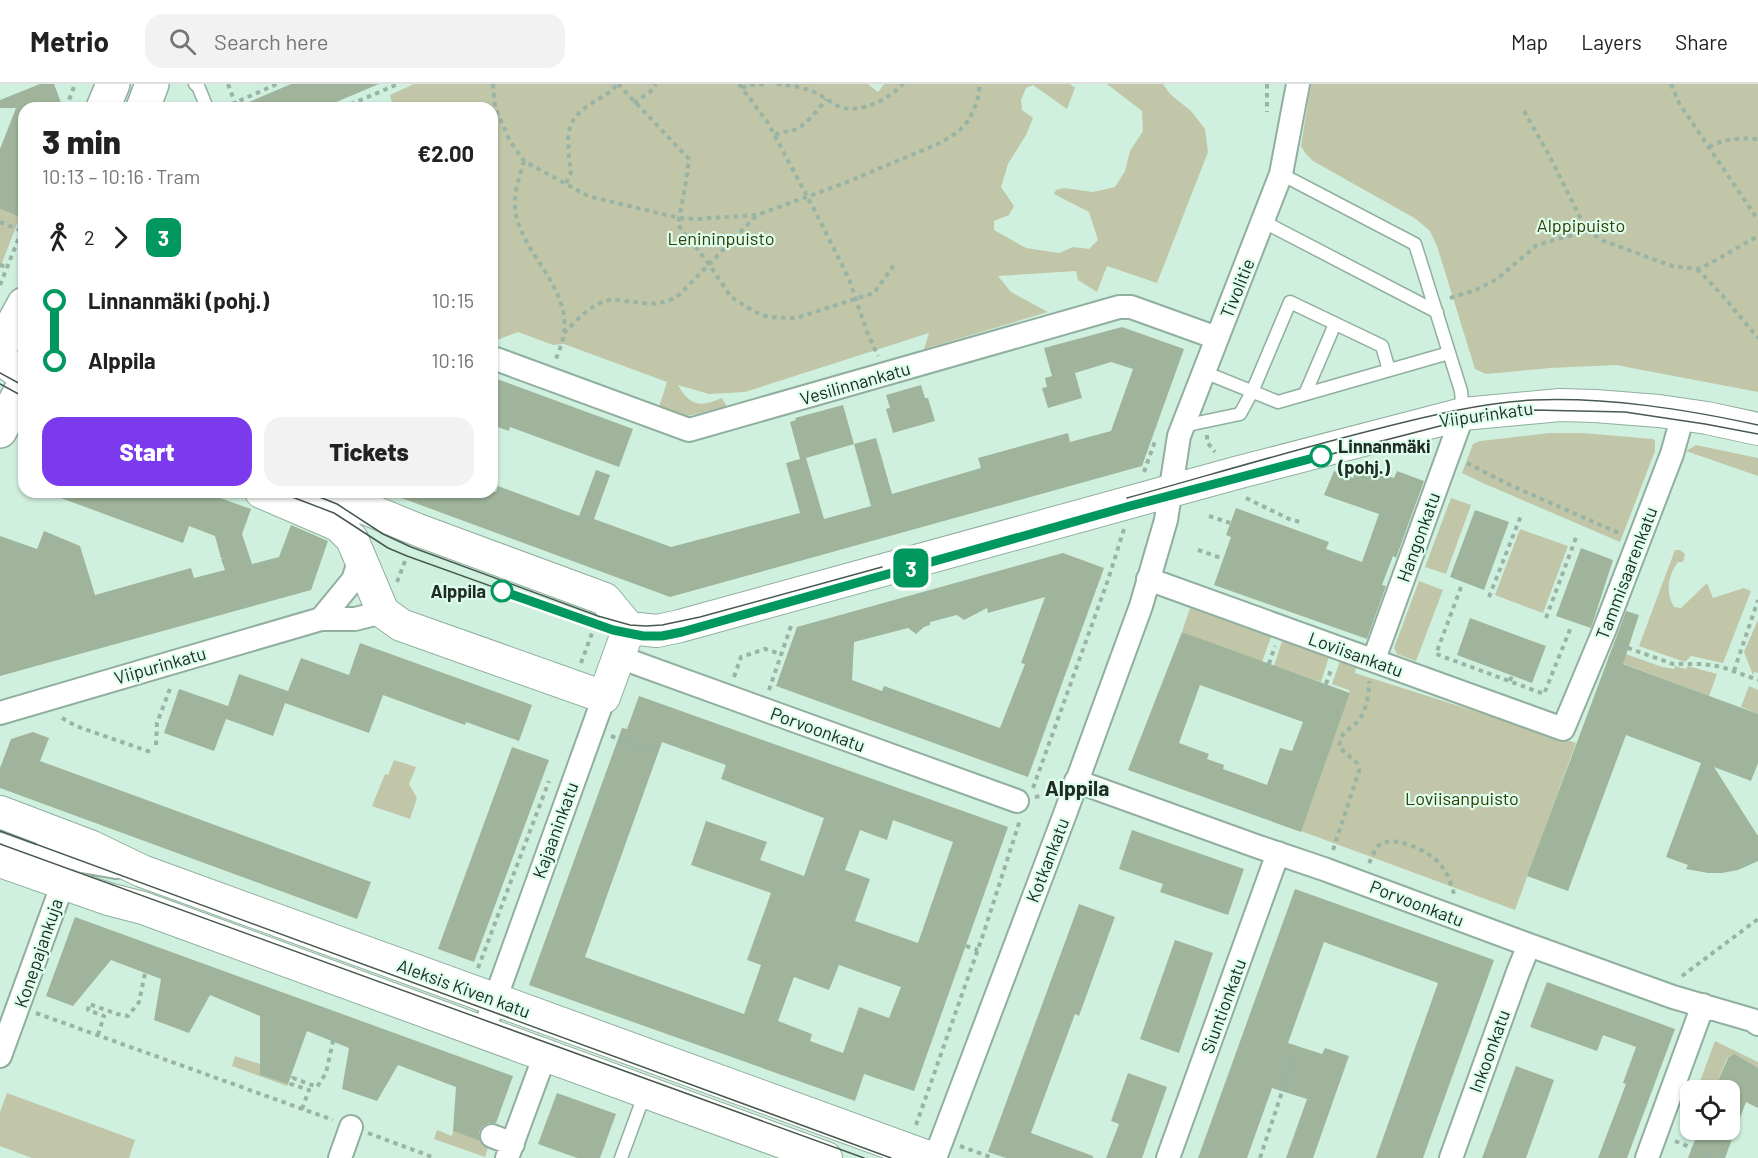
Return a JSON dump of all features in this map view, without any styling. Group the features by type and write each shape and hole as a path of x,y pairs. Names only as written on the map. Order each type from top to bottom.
{"main road":[{"path":"106,102 116,84"},
{"path":"145,102 152,84"},
{"path":"0,348 18,315"},
{"path":"0,431 17,391"}],"street":[{"path":"116,84 124,92 126,102"},
{"name":"Tivolitie","path":"1171,490 1179,436 1281,174 1298,84"},
{"name":"Vesilinnankatu","path":"498,360 689,430 1119,308 1131,307 1217,338"},
{"path":"0,359 17,391"},
{"name":"Viipurinkatu","path":"623,642 1171,490 1462,403 1626,408 1683,415 1758,429"},
{"name":"Hangonkatu","path":"1374,659 1462,403"},
{"name":"Tammisaarenkatu","path":"1563,729 1637,543 1661,500 1683,415"},
{"name":"Kotkankatu","path":"933,1158 1141,606 1166,520 1171,490"},
{"path":"275,498 338,525 352,539 383,612 401,625 604,697"},
{"path":"351,498 372,503 605,599 623,642"},
{"path":"321,619 353,580 372,503"},
{"name":"Loviisankatu","path":"1148,579 1563,729"},
{"name":"Viipurinkatu","path":"0,713 321,619 355,620 383,612"},
{"name":"Kajaaninkatu","path":"483,1033 623,642"},
{"name":"Porvoonkatu","path":"623,642 1017,801"},
{"name":"Porvoonkatu","path":"1076,781 1662,993 1752,1020 1758,1024"},
{"name":"Aleksis Kiven katu","path":"0,812 92,847 142,871 933,1158"},
{"path":"0,831 82,861 142,871"},
{"path":"0,844 113,885 143,908"},
{"name":"Siuntionkatu","path":"1168,1158 1278,853"},
{"name":"Aleksis Kiven katu","path":"0,861 108,899 143,908 826,1158"},
{"name":"Konepajankuja","path":"0,1056 63,883"},
{"name":"Inkoonkatu","path":"1451,1158 1529,945"},
{"path":"1647,1158 1703,1005"},
{"path":"504,1146 545,1055"},
{"path":"340,1158 351,1127"}],"lane":[{"path":"195,84 205,102"},
{"path":"1281,174 1415,244 1437,312 1462,403"},
{"path":"1264,222 1437,312"},
{"path":"1183,426 1240,414 1252,392 1290,302 1382,346 1389,370"},
{"path":"1305,394 1335,324"},
{"path":"1203,372 1278,402 1449,353"},
{"path":"621,1158 645,1092"}],"path":[{"path":"68,102 75,84"},
{"path":"228,84 235,102"},
{"path":"237,102 277,84"},
{"path":"356,102 398,84"},
{"path":"493,84 495,102"},
{"path":"566,183 572,170 569,162 568,133 574,118 618,84 689,159 678,225 709,264 731,297 768,317 796,318 874,293 894,265"},
{"path":"634,103 650,93 656,84"},
{"path":"740,86 767,84"},
{"path":"777,84 800,87 815,92 842,107 858,109 877,102 903,84"},
{"path":"498,114 510,141 524,161 588,196 680,218 726,218 757,215 899,162 940,144 958,132 969,120 977,102 981,84"},
{"path":"1267,84 1267,112"},
{"path":"1671,84 1679,103 1758,220"},
{"path":"740,86 775,135 849,279 867,332 885,374"},
{"path":"775,135 786,130 797,129 818,111 826,99"},
{"path":"1524,111 1587,231 1604,241 1672,266 1696,269 1758,236"},
{"path":"1709,147 1718,141 1758,139"},
{"path":"524,161 518,181 515,214 525,239 557,293 563,313 564,333 549,378"},
{"path":"564,333 579,318 602,302 617,300 658,304 673,300 757,215"},
{"path":"0,222 18,229"},
{"path":"1450,298 1476,290 1497,279 1537,245 1587,231"},
{"path":"0,285 18,241"},
{"path":"0,265 7,267"},
{"path":"1696,269 1724,296 1758,338"},
{"path":"1461,460 1637,543"},
{"path":"1246,498 1300,522"},
{"path":"1489,597 1522,513"},
{"path":"1209,516 1230,523"},
{"path":"1546,618 1577,535"},
{"path":"1198,550 1224,559"},
{"path":"1461,587 1436,654 1544,694 1570,627"},
{"path":"1734,671 1758,600"},
{"path":"769,691 792,623"},
{"path":"580,666 594,628"},
{"path":"1269,664 1278,637"},
{"path":"1601,638 1672,664 1722,667 1758,680"},
{"path":"734,677 741,657 765,650 781,654"},
{"path":"1326,684 1336,658"},
{"path":"1474,668 1476,662"},
{"path":"1510,681 1512,675"},
{"path":"156,745 158,723 171,686"},
{"path":"1333,850 1359,771 1357,763 1340,747 1340,739 1360,719 1370,687"},
{"path":"62,718 76,726 153,753"},
{"path":"623,741 658,753"},
{"path":"477,970 553,771"},
{"path":"1369,863 1376,848 1383,843 1392,841 1409,845 1427,853 1443,867 1454,894"},
{"path":"1682,975 1758,919"},
{"path":"966,946 978,950"},
{"path":"98,1035 105,1016 88,1010 89,1004 128,1016 139,1002 145,973"},
{"path":"19,1007 435,1158"},
{"path":"302,1109 309,1090 291,1084 293,1078 317,1087 326,1073 333,1041"},
{"path":"1260,1158 1294,1056"},
{"path":"1656,1134 1716,1158"}],"green space":[{"name":"Lenininpuisto","path":"414,84 868,84 878,92 884,84 1070,84 1075,88 1067,109 1033,85 1026,88 1021,100 1022,110 1033,118 1026,135 1008,164 1001,187 1014,206 1009,215 994,221 994,230 1026,248 1059,253 1073,247 1089,249 1098,240 1089,212 1054,194 1056,190 1064,188 1093,192 1115,187 1125,171 1130,151 1143,131 1142,111 1107,84 1163,84 1170,94 1191,111 1205,129 1208,152 1157,283 1107,266 1097,292 1078,280 1076,271 998,276 1011,292 1048,312 924,349 929,333 745,392 709,394 678,385 692,401 702,404 722,398 727,407 687,416 659,407 667,382 564,344 553,345 518,332 498,340 498,102 392,102 390,95"},
{"name":"Alppipuisto","path":"1311,84 1758,84 1758,392 1616,365 1486,374 1475,369 1437,246 1430,231 1416,219 1313,161 1301,146"},
{"path":"0,209 18,216 18,222 0,268"},
{"path":"1550,433 1583,433 1655,441 1655,451 1620,542 1462,473 1473,444 1480,441"},
{"path":"1696,445 1758,458 1758,476 1686,451"},
{"path":"1451,498 1471,505 1446,574 1425,567"},
{"path":"1520,529 1568,546 1543,613 1495,595"},
{"path":"1675,550 1680,550 1685,554 1683,562 1678,562 1670,578 1669,596 1674,607 1681,608 1707,583 1713,598 1744,588 1751,591 1723,663 1691,656 1685,662 1639,646"},
{"path":"1419,581 1443,590 1416,661 1397,654 1394,648"},
{"path":"1190,608 1271,637 1262,662 1182,632"},
{"path":"1758,620 1758,673 1754,672 1753,675 1744,652"},
{"path":"1282,641 1329,657 1321,682 1274,666"},
{"path":"1612,649 1662,667 1674,669 1675,666 1686,669 1688,666 1717,674 1709,696 1608,658"},
{"name":"Loviisanpuisto","path":"1340,661 1356,667 1355,673 1576,743 1515,910 1301,831 1350,693 1349,690 1332,684"},
{"path":"1749,686 1758,690 1758,714 1741,707"},
{"path":"394,760 416,767 409,784 417,798 410,819 372,806 385,774 388,775"},
{"path":"1715,1041 1758,1062 1758,1068 1734,1055 1727,1058 1718,1080 1700,1080"},
{"path":"235,1056 260,1064 260,1075 288,1084 287,1086 232,1066"},
{"path":"7,1093 135,1140 129,1158 32,1158 0,1146 0,1112"},
{"path":"437,1130 452,1136 453,1131 489,1144 485,1157 434,1139"}],"building":[{"path":"40,84 54,84 61,102 18,102 18,216 0,209 0,149 16,108 0,108 0,100"},
{"path":"291,84 379,84 336,102 249,102"},
{"path":"1122,327 1184,349 1142,466 670,597 402,498 498,498 498,486 579,516 596,470 610,475 594,519 671,547 800,513 786,463 800,459 790,422 796,420 795,418 843,405 854,444 876,438 892,494 981,468 978,458 1068,433 1070,442 1111,431 1133,369 1111,362 1075,373 1082,398 1048,408 1042,388 1047,387 1045,378 1052,376 1044,348","holes":["854,444 871,506 824,519 806,458"]},
{"path":"498,379 633,429 619,467 510,427 509,431 498,427"},
{"path":"921,385 925,398 928,398 935,421 893,433 886,409 890,408 886,395"},
{"path":"1371,470 1394,478 1397,471 1424,481 1396,558 1393,556 1382,585 1386,586 1367,639 1214,585 1231,537 1226,535 1236,508 1329,542 1326,549 1362,562 1379,514 1324,495 1334,471 1353,478 1356,471 1369,475"},
{"path":"61,498 220,498 251,509 242,534 252,564 279,557 291,525 328,541 311,590 0,676 0,536 37,549 44,531 80,546 95,595 191,568 194,578 225,570 221,559 224,558 221,558 215,536 189,526 183,543"},
{"path":"1475,510 1509,522 1484,590 1450,577"},
{"path":"1581,548 1613,560 1591,628 1556,616"},
{"path":"1063,553 1104,568 1028,777 776,686 797,627","holes":["1045,597 1021,663 1025,664 1000,728 884,686 882,691 852,680 854,642 908,628 916,634 930,625 930,622 957,615 964,620 987,608 988,613"]},
{"path":"1626,611 1639,615 1623,664 1758,714 1758,763 1751,781 1714,767 1758,836 1758,861 1738,870 1708,873 1686,869 1688,865 1666,857 1701,763 1626,735 1568,891 1527,876"},
{"path":"1470,618 1546,646 1532,683 1457,655"},
{"path":"1182,632 1350,693 1301,832 1128,770","holes":["1200,685 1303,722 1292,751 1280,748 1267,785 1223,769 1224,765 1207,759 1209,754 1179,743"]},
{"path":"360,643 532,705 519,741 466,722 465,725 383,695 369,733 285,703 273,736 226,719 214,751 164,733 179,689 228,706 239,674 288,691 301,658 349,675"},
{"path":"639,696 1008,827 914,1091 864,1074 855,1101 529,985 622,728 627,729","holes":["662,742 726,765 721,779 824,818 804,876 760,860 767,842 706,821 691,865 771,893 747,960 761,965 744,1014 585,957","893,820 953,842 918,943 855,921 870,879 845,870 860,830 887,840","839,965 901,987 889,1018 859,1007 843,1053 810,1041 812,1034 778,1021 794,977 829,990"]},
{"path":"33,732 49,738 40,761 371,882 357,919 0,788 0,768 11,739"},
{"path":"512,747 549,760 474,962 438,949"},
{"path":"1132,830 1244,869 1228,915 1160,892 1163,884 1119,869"},
{"path":"1295,889 1494,960 1423,1158 1376,1158 1438,983 1324,942 1288,1043 1322,1054 1325,1048 1349,1056 1313,1158 1286,1158 1307,1099 1272,1088 1247,1158 1198,1158"},
{"path":"1079,904 1115,917 1079,1016 1075,1014 1031,1133 1093,1156 1093,1158 1006,1158 988,1152"},
{"path":"75,917 513,1076 496,1123 483,1126 479,1132 480,1141 453,1131 456,1087 398,1065 377,1101 342,1089 349,1048 307,1031 288,1084 260,1075 260,1016 210,995 189,1033 154,1020 161,979 111,960 73,1006 46,996"},
{"path":"1175,940 1213,953 1179,1053 1140,1039"},
{"path":"1547,982 1675,1029 1627,1158 1598,1158 1626,1084 1623,1083 1636,1047 1603,1035 1597,1051 1530,1027"},
{"path":"1734,1054 1758,1068 1758,1108 1746,1102 1740,1118 1740,1080 1718,1080 1728,1058"},
{"path":"1516,1066 1554,1080 1526,1158 1482,1158"},
{"path":"1128,1073 1167,1087 1142,1158 1106,1158 1119,1124 1111,1121"},
{"path":"557,1093 616,1114 600,1158 577,1158 538,1144"},
{"path":"1695,1140 1732,1140 1725,1158 1688,1158"}],"tram line":[{"path":"0,373 18,383"},
{"path":"0,384 18,394"},
{"path":"1127,498 1314,445 1396,424 1493,404 1533,400 1618,402 1674,409 1758,425"},
{"path":"295,498 334,513 388,548 407,556 613,630 656,635 682,632 1130,506 1467,419 1533,410 1625,412 1758,434"},
{"name":"3","path":"502,591 613,630 643,636 662,636 1130,506 1321,456"},
{"path":"322,498 337,504 383,534 411,547 598,616 630,625 662,625 700,617 882,567"},
{"path":"0,831 891,1158"},
{"path":"0,844 864,1158"}],"place":[{"name":"Linnanmäki (pohj.)","path":"1321,456"},
{"name":"Alppila","path":"502,591"}],"district":[{"name":"Alppila","path":"1077,787"}]}
